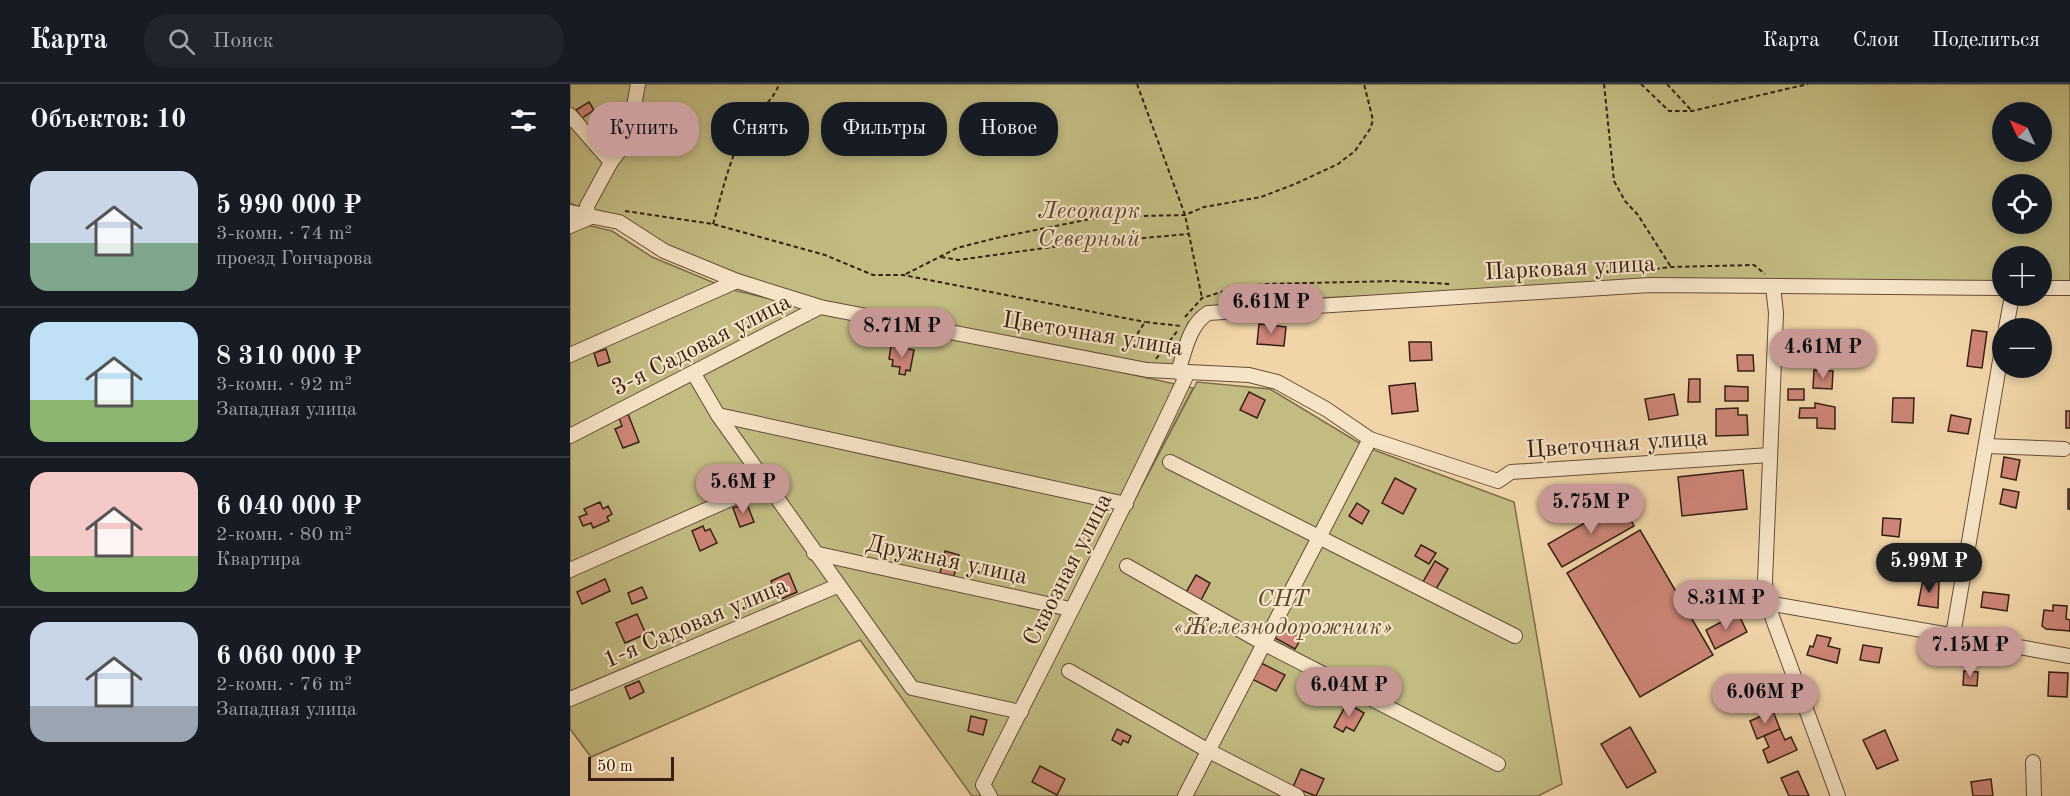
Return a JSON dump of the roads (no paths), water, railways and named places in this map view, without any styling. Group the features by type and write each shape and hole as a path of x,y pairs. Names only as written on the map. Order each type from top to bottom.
{"street":[{"path":"589,218 587,206 611,162 628,139 638,84"},
{"path":"570,115 611,162"},
{"path":"570,212 589,218"},
{"name":"Цветочная улица","path":"589,218 619,216 664,251 737,281 820,307 1147,370 1249,375 1276,382 1326,409 1371,439 1498,481 1511,472 1770,455"},
{"path":"570,226 589,218"},
{"path":"570,355 737,281"},
{"name":"Парковая улица","path":"1183,372 1195,325 1198,319 1208,313 1650,285 1992,288"},
{"path":"1773,286 1776,313 1765,581 1767,603 1838,796"},
{"path":"2052,288 2070,288"},
{"name":"3-я Садовая улица","path":"570,436 820,307"},
{"name":"Сквозная улица","path":"986,791 1070,609 1126,504 1183,372"},
{"path":"694,374 718,415 837,586 912,688 1022,712"},
{"path":"1953,635 1997,378"},
{"path":"718,415 1126,504"},
{"path":"1185,796 1371,439"},
{"path":"1986,446 2064,449"},
{"path":"1170,462 1319,535 1515,636"},
{"path":"570,570 767,483"},
{"name":"Дружная улица","path":"814,553 1070,609"},
{"path":"1127,566 1263,643 1498,764"},
{"name":"1-я Садовая улица","path":"570,699 837,586"},
{"path":"1767,603 2070,656"},
{"path":"1069,672 1207,750 1298,796"},
{"path":"2032,762 2034,796"}],"park label":[{"name":"Лесопарк Северный","path":"1089,224"},
{"name":"СНТ «Железнодорожник»","path":"1283,612"}]}
